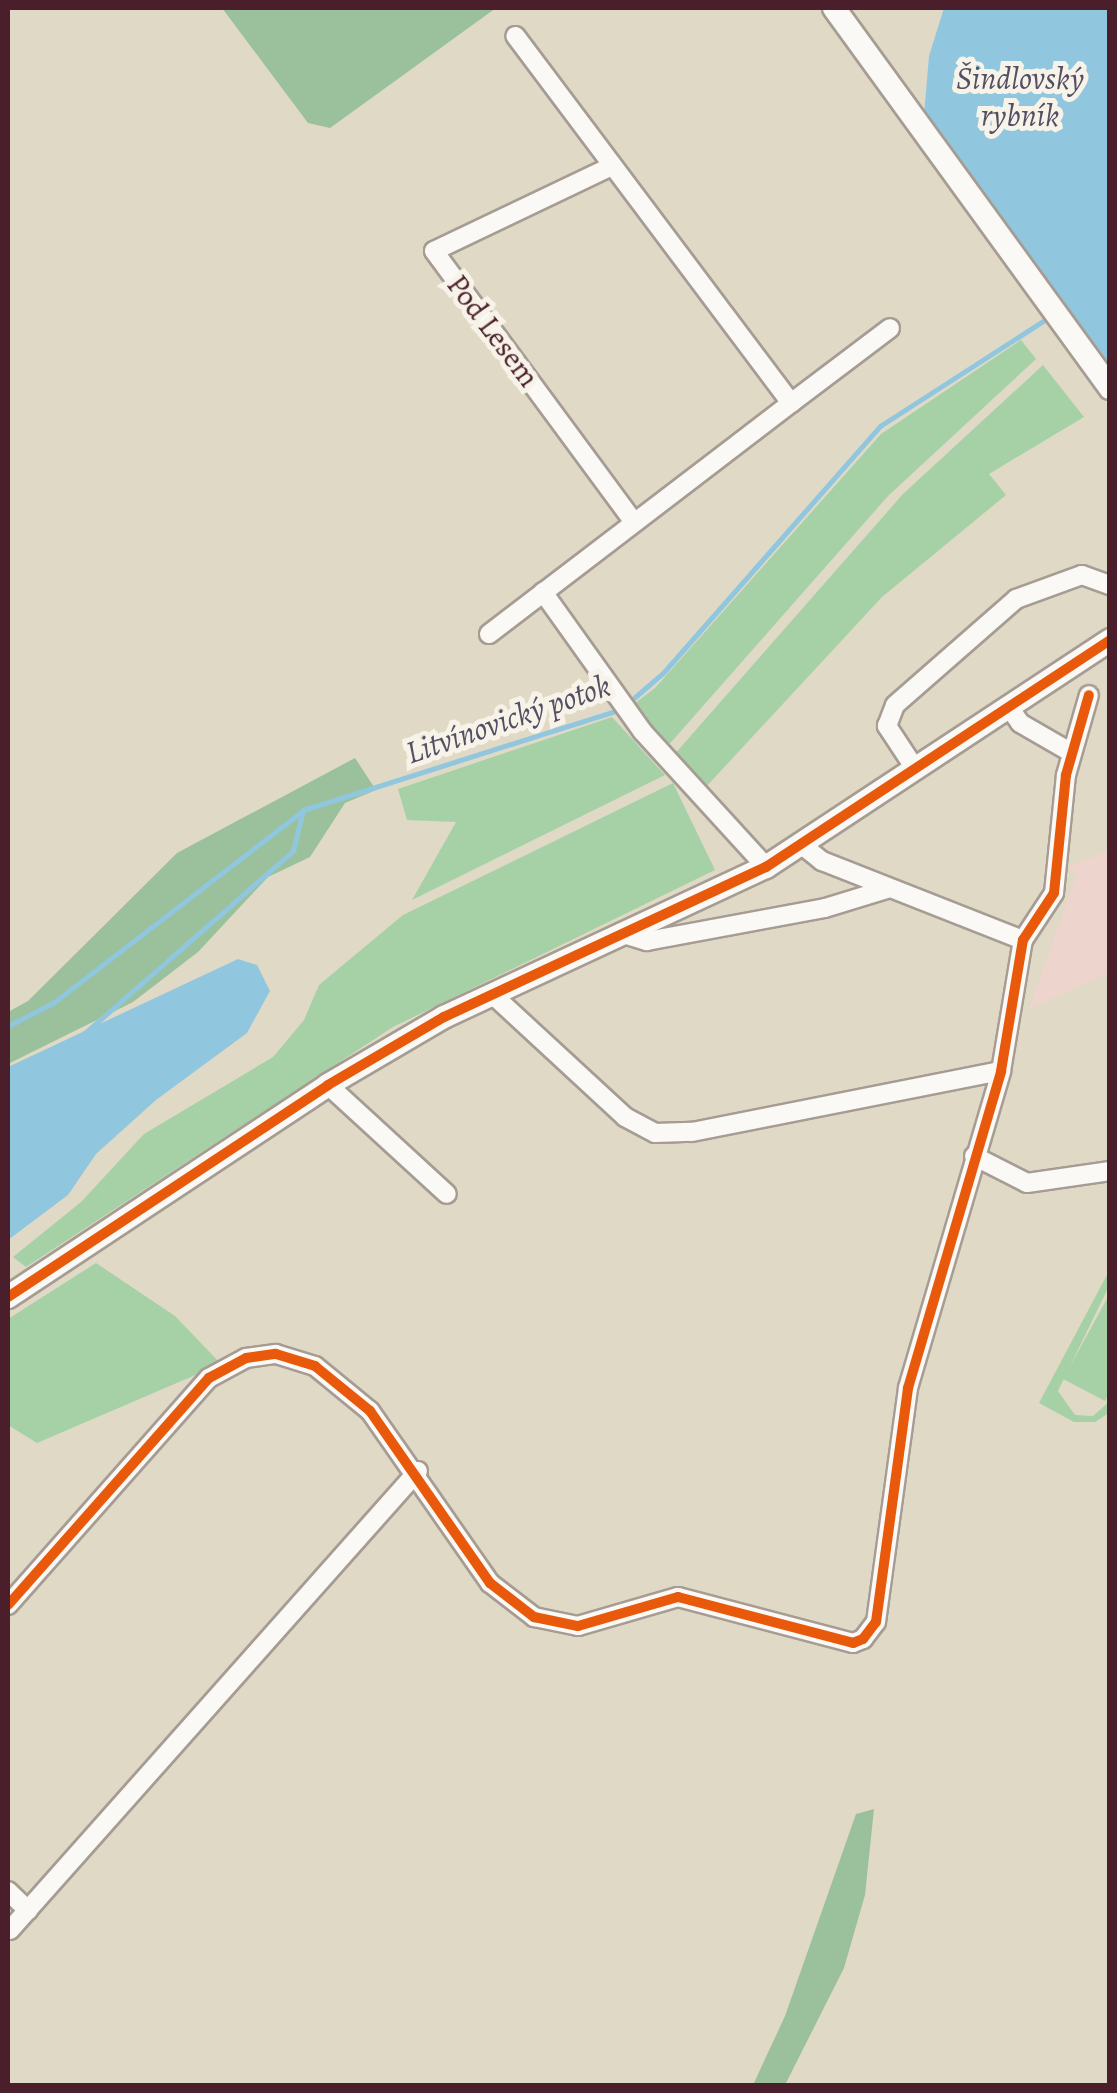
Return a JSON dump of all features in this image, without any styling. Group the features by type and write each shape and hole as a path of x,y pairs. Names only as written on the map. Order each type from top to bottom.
{"street":[{"path":"834,8 1110,388"},
{"path":"515,36 792,403"},
{"name":"Pod Lesem","path":"612,166 434,251 633,520"},
{"path":"489,634 633,520 890,328"},
{"path":"916,770 887,726 896,705 1016,599 1082,575 1110,585"},
{"path":"543,592 642,732 766,867"},
{"path":"8,1298 328,1085 493,995 766,867 1110,640"},
{"path":"8,1605 208,1378 246,1358 276,1354 316,1366 370,1411 418,1472 504,1600 556,1626 578,1626 678,1597 836,1639 864,1639 876,1622 908,1388 1002,1071 1023,940 1054,893 1072,753 1089,695"},
{"path":"1009,706 1020,724 1072,753"},
{"path":"802,845 822,861 887,889 1023,940"},
{"path":"620,933 647,941 824,908 887,889"},
{"path":"493,995 625,1117 654,1133 692,1132 1002,1071"},
{"path":"328,1085 447,1194"},
{"path":"974,1156 1027,1183 1110,1171"},
{"path":"10,1930 418,1472"},
{"path":"8,1891 28,1910"}],"shaded area":[{"path":"1109,851 1109,973 1029,1009 1077,873 1065,868"}],"green space":[{"path":"222,8 496,8 330,128 308,123"},
{"path":"1021,340 1036,359 888,496 666,748 630,707 655,688 881,434"},
{"path":"1043,365 1084,417 989,474 1006,495 882,597 704,789 673,756 903,494"},
{"path":"612,717 665,775 412,900 456,822 407,820 398,789"},
{"path":"355,758 376,790 345,803 310,857 268,877 198,952 133,1002 8,1064 8,1012 28,1001 177,853"},
{"path":"673,783 715,870 393,1027 26,1267 13,1257 81,1202 144,1134 273,1057 304,1020 319,985 403,915"},
{"path":"96,1263 175,1316 221,1364 37,1443 8,1425 8,1319"},
{"path":"1109,1271 1109,1286 1058,1391 1075,1415 1093,1416 1109,1402 1109,1413 1095,1422 1074,1422 1039,1403"},
{"path":"1109,1295 1110,1393 1105,1401 1063,1379"},
{"path":"874,1809 865,1895 844,1968 785,2085 753,2085 785,2016 856,1814"}],"water":[{"name":"Šindlovský rybník","path":"944,8 1109,8 1109,377 924,115 929,56"},
{"path":"238,959 257,965 270,991 247,1033 156,1100 96,1154 68,1195 8,1240 8,1067"}],"waterway":[{"name":"Litvínovický potok","path":"78,1039 293,851 303,810 621,709 663,673 880,426 1051,316"},
{"path":"8,1026 53,1003 301,812"}],"cycle path":[{"path":"8,1297 328,1085 444,1017 766,867 1110,640"},
{"path":"8,1605 209,1378 246,1358 276,1354 315,1366 370,1411 490,1583 534,1617 578,1626 678,1597 853,1643 863,1639 876,1622 908,1388 1001,1071 1023,940 1054,893 1066,775 1089,695"}]}
